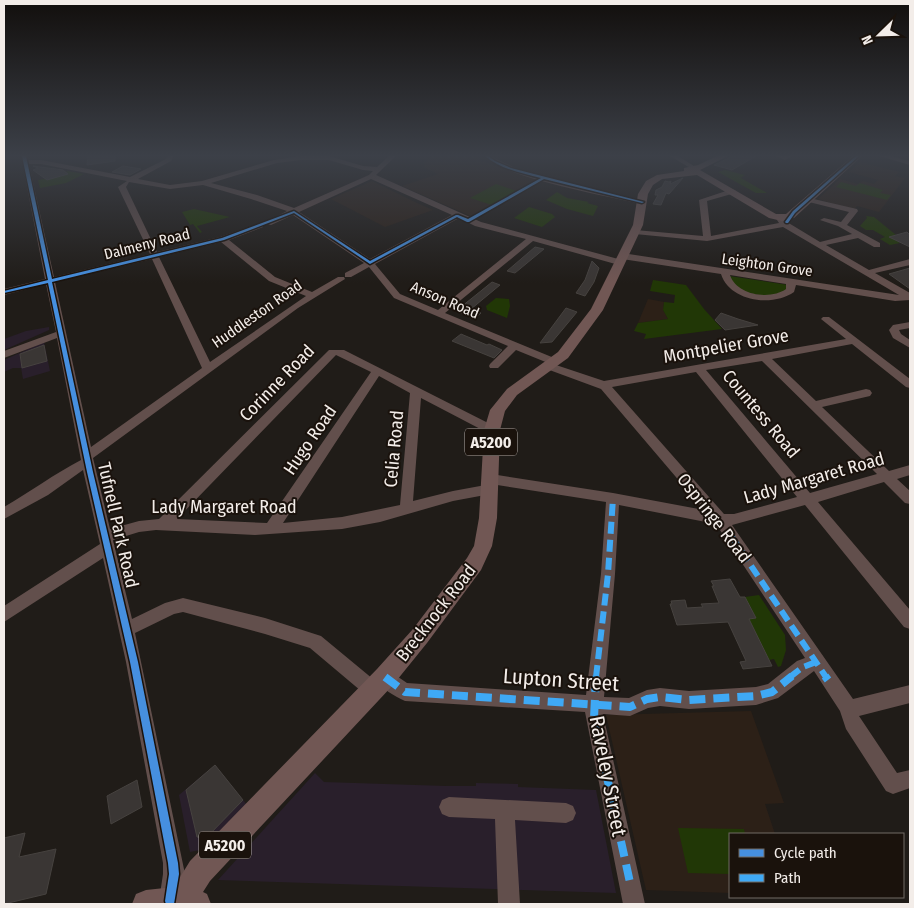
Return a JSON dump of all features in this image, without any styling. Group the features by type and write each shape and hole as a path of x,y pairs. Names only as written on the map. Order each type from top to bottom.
{"main road":[{"name":"Brecknock Road","path":"168,903 385,677 420,636 474,564 483,546 491,484 492,430 498,410 504,399 530,378 552,364 572,345 596,310 635,232 639,222 643,198"},
{"path":"746,198 784,219 808,199"}],"street":[{"name":"Tufnell Park Road","path":"32,198 87,459 126,630 173,863 174,874 168,903"},
{"path":"127,198 208,369"},
{"name":"Anson Road","path":"258,198 294,212 370,263 397,296 515,346 552,364"},
{"name":"Dalmeny Road","path":"4,292 223,239 294,212 323,198"},
{"name":"Leighton Grove","path":"419,198 478,224 531,239 620,259 725,272 896,298 910,296"},
{"path":"628,198 642,202"},
{"path":"707,239 703,200 708,198"},
{"path":"808,199 854,211 842,225"},
{"name":"Huddleston Road","path":"4,514 43,491 269,324 312,295 457,216"},
{"path":"635,232 707,239 784,219 821,244 910,296"},
{"path":"824,220 842,225 877,245"},
{"path":"821,244 859,235"},
{"path":"223,239 272,280 312,295"},
{"path":"438,314 531,239"},
{"path":"870,272 910,262"},
{"path":"725,272 726,279 733,287 744,293 762,297 776,298 787,294 791,290 791,282"},
{"path":"826,319 910,384"},
{"path":"910,325 897,327 894,330 910,346"},
{"path":"4,355 61,333"},
{"name":"Montpelier Grove","path":"604,385 854,341"},
{"path":"494,366 515,346"},
{"name":"Corinne Road","path":"163,524 333,352 340,352 492,430"},
{"path":"764,357 910,499"},
{"path":"552,364 598,385 604,385"},
{"name":"Countess Road","path":"698,368 910,622"},
{"name":"Hugo Road","path":"272,528 377,372"},
{"name":"Ospringe Road","path":"604,385 720,519 848,707 852,723 894,784 910,780"},
{"name":"Celia Road","path":"406,509 416,391"},
{"path":"813,405 866,392"},
{"name":"Lady Margaret Road","path":"4,615 106,542 138,526 163,524 272,528 344,523 406,509 491,484 614,498 720,519 734,520 910,470"},
{"name":"Raveley Street","path":"614,498 594,704 596,727 634,904"},
{"path":"126,630 171,608 183,606 265,626 315,642 373,690"},
{"name":"Lupton Street","path":"385,677 405,692 630,707 647,699 660,697 709,700 756,696 772,692 804,667 816,662"},
{"path":"848,707 856,708 910,694"},
{"path":"449,807 566,813"},
{"path":"504,809 509,904"}],"shaded area":[{"path":"408,198 433,210 385,227 331,199"},
{"path":"430,198 505,198 473,217"},
{"path":"889,198 879,212 857,206 853,210 818,199"},
{"path":"648,299 664,302 663,310 668,319 638,323"},
{"path":"49,327 49,330 4,350 4,339 26,331"},
{"path":"44,342 50,371 23,379 21,368 13,368 4,372 4,360"},
{"path":"751,711 784,803 765,804 775,833 729,833 729,893 646,890 606,715"},
{"path":"215,765 247,805 205,849 190,852 179,795"},
{"path":"315,773 324,782 446,786 476,786 476,783 518,784 518,787 596,790 616,893 218,880"}],"green space":[{"path":"471,198 504,198 492,205"},
{"path":"569,198 589,202 587,203 598,206 593,216 567,209 546,200"},
{"path":"529,207 552,214 555,217 542,227 514,218"},
{"path":"194,209 230,217 197,226 202,232 200,233 193,224 190,225 182,212"},
{"path":"866,216 874,217 896,235 890,237 900,243 890,245 880,239 885,237 873,230 866,230 860,226 867,218"},
{"path":"729,276 788,285 788,288 777,294 755,294 741,290"},
{"path":"653,280 686,285 722,329 644,339 646,334 634,331 638,323 668,319 663,310 664,302 674,303 675,295 650,291"},
{"path":"496,298 509,299 510,306 507,318 487,310 486,306"},
{"path":"759,595 785,635 786,650 781,666 778,667 774,659 769,660 749,619 756,618 745,597"},
{"path":"678,828 744,829 745,833 729,833 729,874 688,873"}],"building":[{"path":"656,198 664,198 661,205 653,204"},
{"path":"907,232 910,235 910,247 889,237"},
{"path":"535,247 544,249 515,273 507,271"},
{"path":"592,261 599,268 594,282 585,296 576,293 585,280"},
{"path":"910,268 910,289 889,274"},
{"path":"492,282 500,285 471,309 481,313 475,319 456,311"},
{"path":"566,308 577,312 552,342 540,343"},
{"path":"721,313 758,325 725,330 715,320"},
{"path":"461,334 502,350 494,358 452,341"},
{"path":"44,345 47,361 22,368 20,354"},
{"path":"730,579 740,597 745,597 756,618 749,619 772,666 743,669 740,662 746,661 728,622 677,625 670,604 672,604 671,601 685,600 687,608 703,607 701,604 719,603 711,581"},
{"path":"215,765 243,800 206,838 197,837 186,790"},
{"path":"137,780 142,807 111,824 107,796"},
{"path":"25,833 19,857 56,849 46,894 4,904 4,838"}],"marked path":[{"path":"613,498 608,574 596,678 594,718 631,887"},
{"path":"731,536 828,680"},
{"path":"385,677 405,692 630,707 647,699 660,697 689,700 756,696 772,692 803,667 816,662"}],"cycle path":[{"path":"33,198 90,472 134,662 173,863 174,874 170,901"},
{"path":"4,292 223,239 294,212 370,263 457,216 468,221 508,198"},
{"path":"627,198 642,202"},
{"path":"787,222 794,212 810,198"}]}
